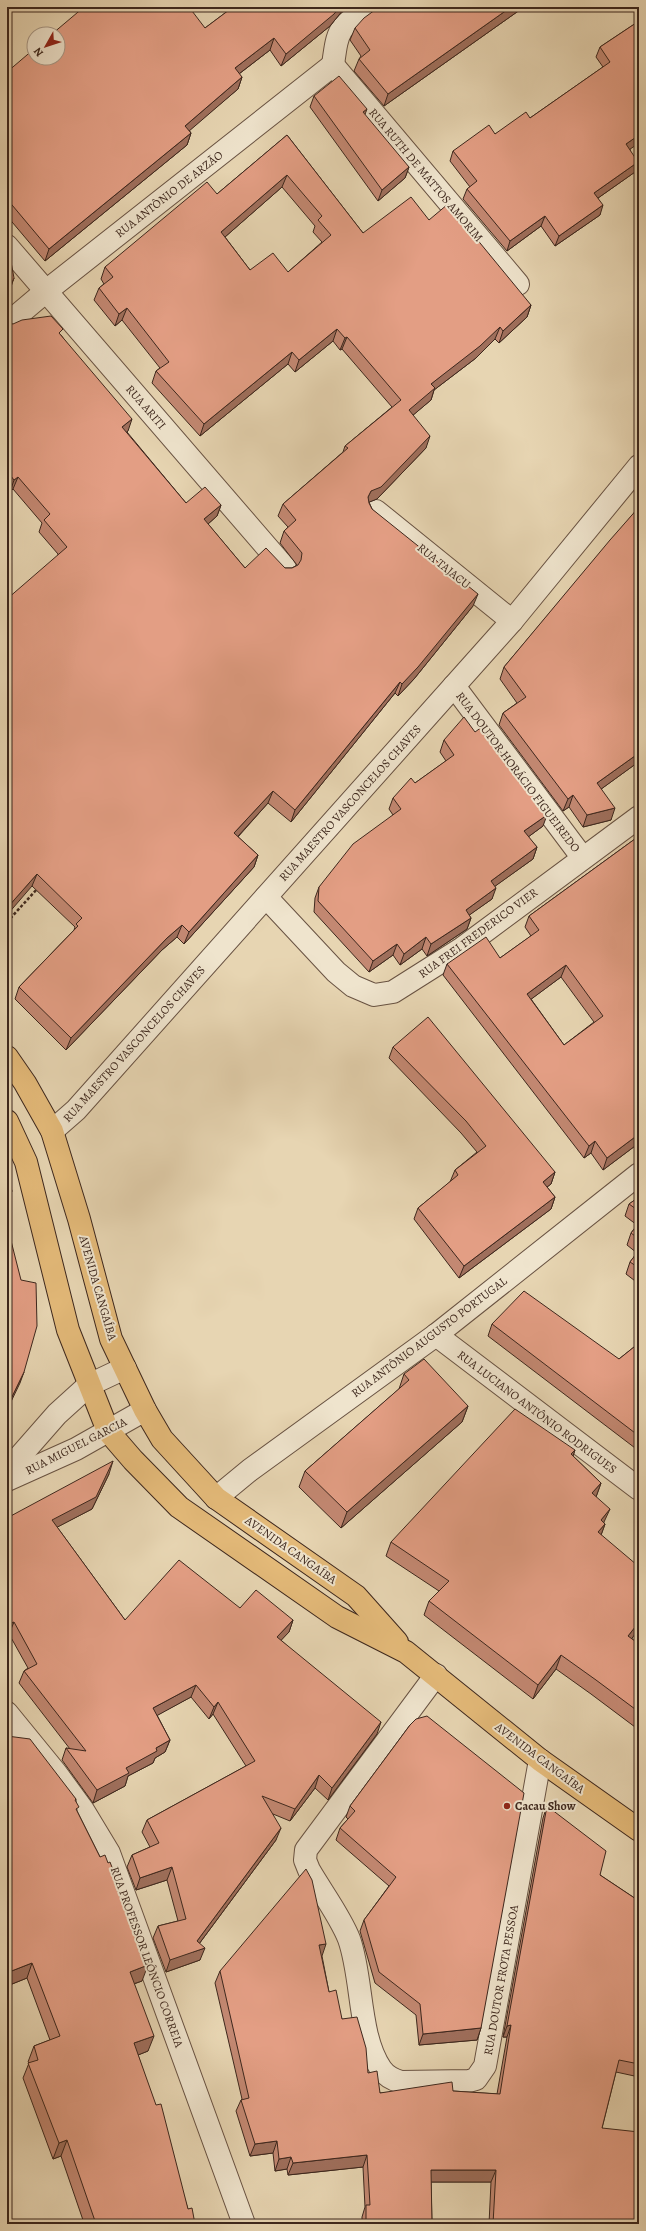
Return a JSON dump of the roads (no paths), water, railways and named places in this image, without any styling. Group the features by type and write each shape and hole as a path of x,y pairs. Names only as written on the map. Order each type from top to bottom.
{"main road":[{"name":"AVENIDA CANGAÍBA","path":"7,1057 25,1082 52,1131 79,1219 111,1339 145,1410 162,1439 216,1498 356,1596 406,1652"},
{"name":"AVENIDA CANGAÍBA","path":"7,1121 26,1162 68,1330 108,1431 179,1507 337,1617 406,1652 540,1760 639,1830"}],"street":[{"path":"333,65 340,30 344,24 370,7"},
{"name":"RUA RUTH DE MATTOS AMORIM","path":"333,65 518,284"},
{"name":"RUA ANTÔNIO DE ARZÃO","path":"7,324 45,292 333,65"},
{"name":"RUA ARITI","path":"7,246 45,292 285,568"},
{"name":"RUA MAESTRO VASCONCELOS CHAVES","path":"52,1131 76,1110 512,621 639,466"},
{"name":"RUA TAJACU","path":"376,511 512,621"},
{"name":"RUA DOUTOR HORÁCIO FIGUEIREDO","path":"454,686 582,857"},
{"name":"RUA FREI FREDERICO VIER","path":"266,897 336,972 353,986 374,995 393,992 461,949 582,857 639,817"},
{"name":"RUA ANTÔNIO AUGUSTO PORTUGAL","path":"216,1498 250,1470 436,1335 639,1174"},
{"name":"RUA LUCIANO ANTÔNIO RODRIGUES","path":"436,1335 639,1489"},
{"name":"RUA MIGUEL GARCIA","path":"7,1471 57,1414 89,1385 125,1368"},
{"name":"RUA MIGUEL GARCIA","path":"7,1480 76,1449 145,1410"},
{"name":"RUA DOUTOR FROTA PESSOA","path":"436,1675 306,1850 305,1860 309,1870 348,1936 355,1958 371,2050 382,2070 393,2079 401,2082 470,2081 476,2079 485,2066 540,1760"},
{"name":"RUA PROFESSOR LEÔNCIO CORREIA","path":"7,1714 61,1779 83,1810 109,1854 244,2224"}],"place":[{"name":"Cacau Show","path":"507,1806"}]}
